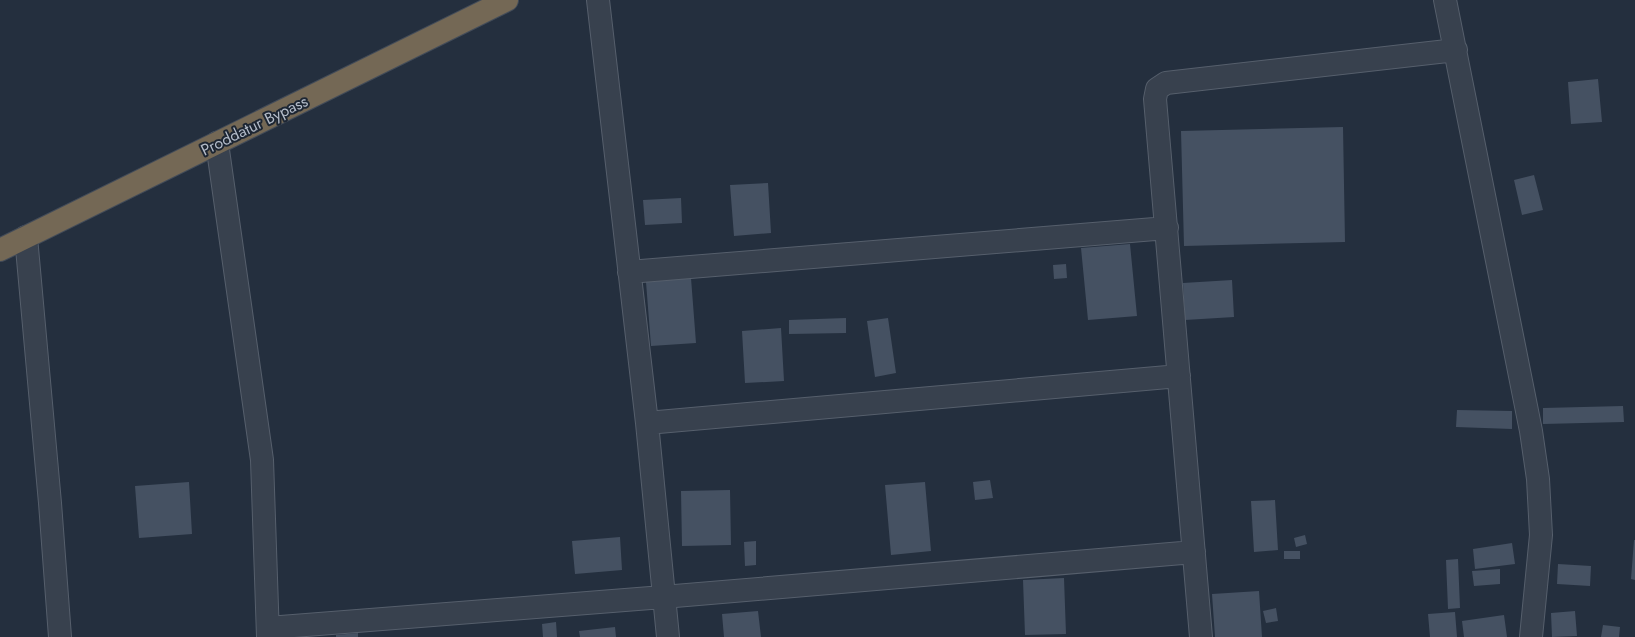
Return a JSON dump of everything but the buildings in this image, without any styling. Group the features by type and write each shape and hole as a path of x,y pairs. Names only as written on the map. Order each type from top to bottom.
{"highway":[{"name":"Proddatur Bypass","path":"0,250 508,0"}],"street":[{"path":"598,0 647,423 668,637"},
{"path":"1445,0 1530,423 1535,458 1541,535 1531,637"},
{"path":"1201,637 1155,99 1157,89 1166,83 1456,50"},
{"path":"217,143 262,460 268,633 664,597 1194,552"},
{"path":"629,272 1167,228"},
{"path":"26,237 50,503 60,637"},
{"path":"647,423 1179,376"}]}
